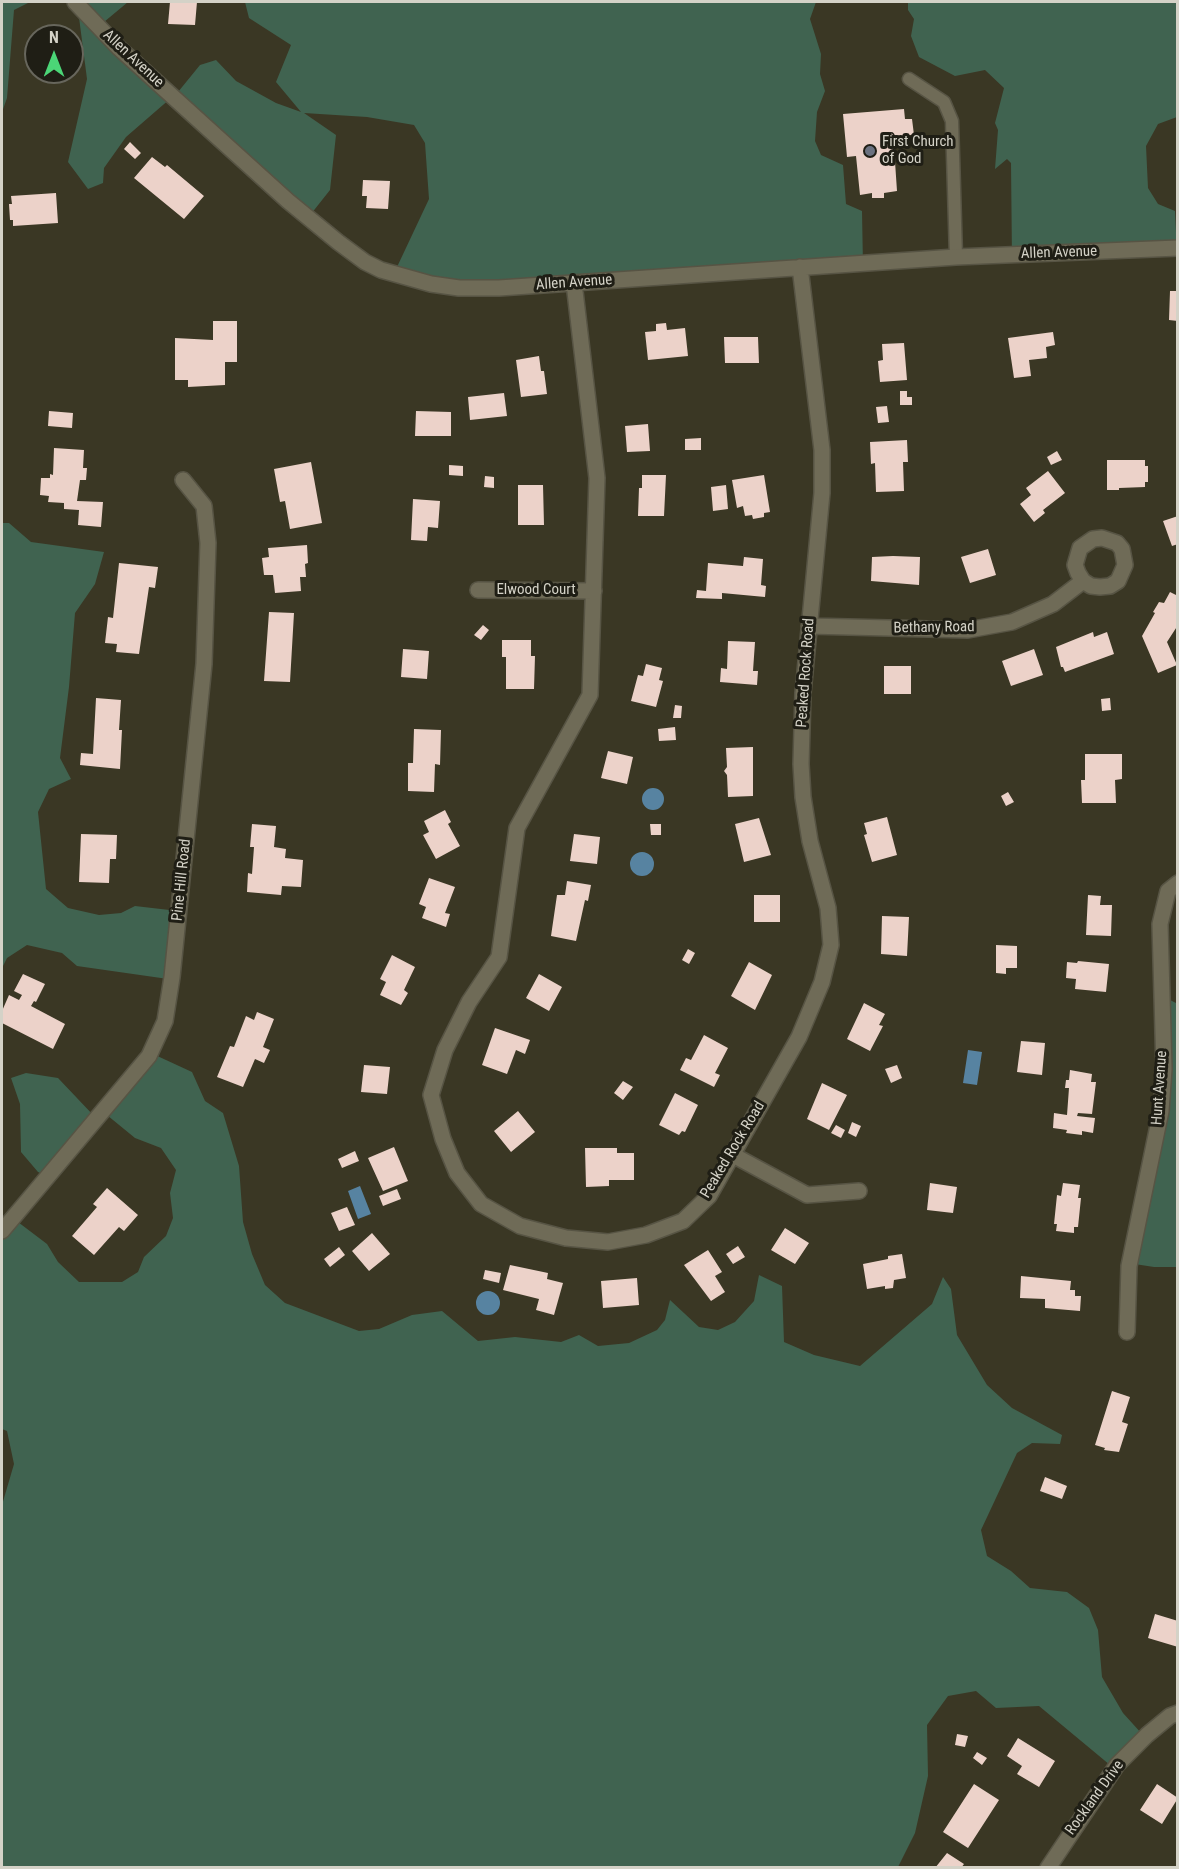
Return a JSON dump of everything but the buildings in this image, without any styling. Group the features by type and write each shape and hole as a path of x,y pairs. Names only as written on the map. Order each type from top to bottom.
{"street":[{"name":"Allen Avenue","path":"75,2 119,48 288,201 338,242 365,262 399,276 431,284 459,288 499,288 956,257 1178,248"},
{"name":"Peaked Rock Road","path":"574,283 597,478 590,695 517,828 499,957 469,1002 445,1050 431,1095 443,1139 457,1173 481,1204 520,1226 566,1238 608,1242 646,1235 683,1221 709,1196 799,1037 822,982 831,945 828,908 810,841 802,786 803,693 822,493 822,450 800,267"},
{"name":"Pine Hill Road","path":"2,1231 149,1056 165,1021 172,977 203,675 208,554 204,506 183,480"},
{"name":"Bethany Road","path":"809,626 968,630 1012,622 1053,604 1083,580"},
{"name":"Elwood Court","path":"477,590 594,591"},
{"name":"Hunt Avenue","path":"1126,1332 1129,1266 1161,1111 1164,1070 1160,924 1168,891 1178,883"},
{"path":"733,1155 807,1195 859,1191"},
{"name":"Rockland Drive","path":"1048,1868 1117,1765 1147,1735 1170,1716 1178,1713"}],"lane":[{"path":"909,79 944,102 952,121 956,257"}],"green space":[{"path":"2,2 30,2 14,10 7,98 2,112"},
{"path":"77,2 128,2 104,22 171,98 126,137 104,168 103,183 88,189 68,162 87,79 84,24 80,24"},
{"path":"245,2 816,2 810,19 821,54 820,74 825,91 817,112 815,141 821,155 843,165 846,204 862,211 863,266 451,284 397,267 429,199 425,143 414,125 367,117 304,113 336,135 330,190 311,214 178,92 200,65 216,60 236,81 276,103 301,112 276,82 291,45 249,18"},
{"path":"908,2 1177,2 1177,117 1158,124 1146,146 1148,188 1158,204 1175,211 1177,253 1012,260 1011,163 1007,159 995,169 998,130 995,123 1004,88 985,70 955,76 919,57 911,36 914,19 908,10"},
{"path":"2,523 9,523 31,542 104,552 95,584 75,613 60,758 71,779 49,789 38,812 46,889 68,908 99,915 121,913 135,906 178,911 168,979 77,966 62,953 27,945 7,958 2,968"},
{"path":"1168,999 1178,1004 1177,1267 1154,1267 1128,1263 1147,1180 1171,1033"},
{"path":"153,1054 192,1072 205,1101 223,1113 239,1166 243,1222 252,1254 265,1285 285,1303 359,1331 379,1329 412,1315 442,1311 478,1341 515,1337 561,1342 579,1335 598,1346 629,1343 657,1330 665,1320 670,1300 699,1327 718,1330 735,1322 754,1301 759,1275 782,1286 784,1342 814,1355 860,1366 932,1304 943,1277 951,1289 957,1335 987,1385 1012,1408 1062,1435 1060,1444 1032,1443 1017,1453 981,1530 987,1556 1011,1571 1030,1588 1067,1592 1089,1608 1098,1630 1102,1677 1123,1713 1142,1734 1110,1765 1039,1706 996,1708 976,1691 948,1696 927,1725 928,1776 915,1833 898,1867 2,1868 2,1505 14,1464 7,1431 2,1429 2,1227 14,1219 47,1244 58,1262 79,1282 122,1282 138,1272 144,1257 166,1236 173,1218 170,1193 176,1170 161,1148 135,1138 102,1111"},
{"path":"26,1073 58,1078 95,1117 45,1175 38,1172 21,1152 20,1104 11,1078"}],"water":[{"path":"653,788 661,791 664,799 661,807 653,810 645,807 642,799 645,791"},
{"path":"642,852 650,856 654,864 650,872 642,876 634,872 630,864 634,856"},
{"path":"968,1050 982,1052 977,1085 963,1083"},
{"path":"360,1186 371,1214 358,1219 348,1191"},
{"path":"488,1291 496,1295 500,1303 496,1311 488,1315 480,1311 476,1303 480,1295"}],"place":[{"name":"First Church of God","path":"870,151"}]}
